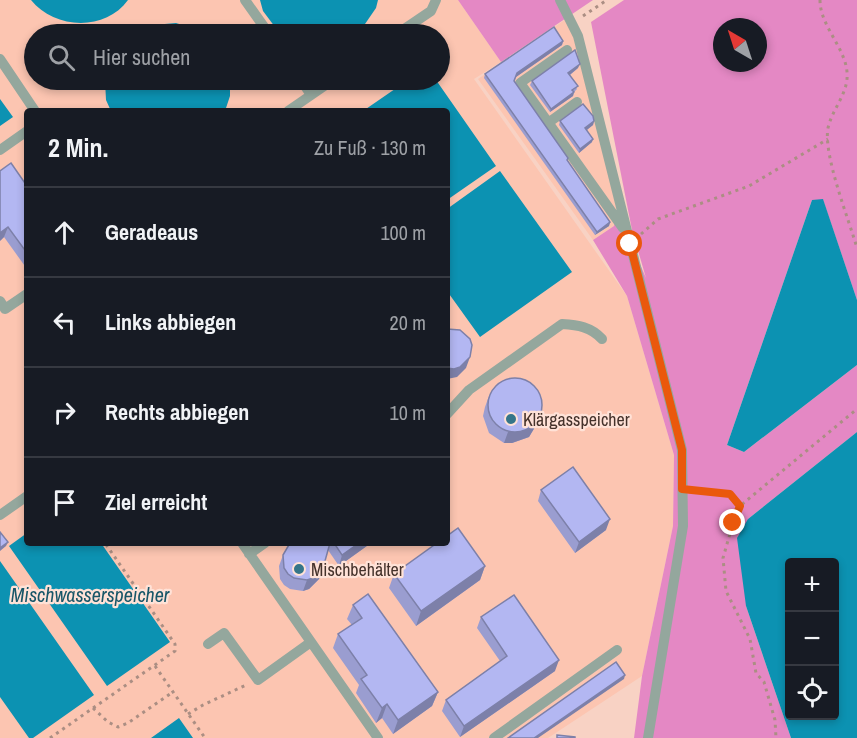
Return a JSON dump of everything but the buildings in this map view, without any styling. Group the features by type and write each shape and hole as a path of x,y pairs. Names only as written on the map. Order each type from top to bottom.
{"lane":[{"path":"245,0 262,24"},
{"path":"412,24 431,11 436,0"},
{"path":"560,0 578,36 682,450 683,526 648,738"},
{"path":"567,50 519,82 629,239"},
{"path":"0,59 33,108"},
{"path":"308,90 311,95"},
{"path":"292,108 318,90"},
{"path":"548,123 577,102"},
{"path":"0,150 24,133"},
{"path":"0,301 5,309 24,296"},
{"path":"450,411 469,390 562,324 594,330 602,339"},
{"path":"0,515 24,498"},
{"path":"244,546 378,738"},
{"path":"249,554 261,546"},
{"path":"208,644 224,633 258,680 311,642"},
{"path":"494,738 617,650"}],"path":[{"path":"572,23 607,0"},
{"path":"820,0 820,6 848,73 842,100 831,119 828,130 828,153 857,248"},
{"path":"629,239 658,219 749,186 828,139"},
{"path":"776,738 776,720 764,682 756,673 750,639 726,591 723,558 740,506 857,409"},
{"path":"682,489 730,494 740,506"},
{"path":"50,738 175,651 175,644 107,546"},
{"path":"154,665 205,738"},
{"path":"188,714 256,678"},
{"path":"93,708 108,723 118,727 128,723 173,692"}],"shaded area":[{"path":"0,0 458,0 501,62 474,79 627,296 674,455 673,526 642,676 548,738 0,738"},
{"path":"458,0 593,0 501,62"},
{"path":"624,0 857,0 857,300 823,200 812,200 727,445 744,452 857,365 857,432 748,519 746,606 791,738 634,738 642,676 673,526 674,455 627,296 593,240 614,226 617,211 646,278 632,230 591,22"},
{"path":"566,19 575,36 617,211 614,226 593,240 478,79"}],"water":[{"path":"31,0 128,0 106,18 80,23 53,17"},
{"path":"260,0 378,0 376,8 365,24 273,24 263,11"},
{"path":"106,90 230,90 226,108 110,108"},
{"path":"393,90 443,90 496,166 450,198 450,108 367,108"},
{"path":"0,99 13,117 0,126"},
{"path":"500,171 572,272 480,337 450,295 450,207"},
{"path":"823,199 857,300 857,365 744,452 727,445 812,200"},
{"path":"857,432 857,738 791,738 746,606 737,538 748,519"},
{"name":"Mischwasserspeicher","path":"24,535 24,546 103,546 170,642 107,686 9,546"},
{"name":"Mischwasserspeicher","path":"0,561 94,695 33,738 29,738 0,697"},
{"path":"179,718 193,738 151,738"}],"place":[{"name":"Klärgasspeicher","path":"511,419"},
{"name":"Mischbehälter","path":"299,569"}],"route":[{"path":"630,244 682,450 682,489 730,494 740,506 733,523"}]}
